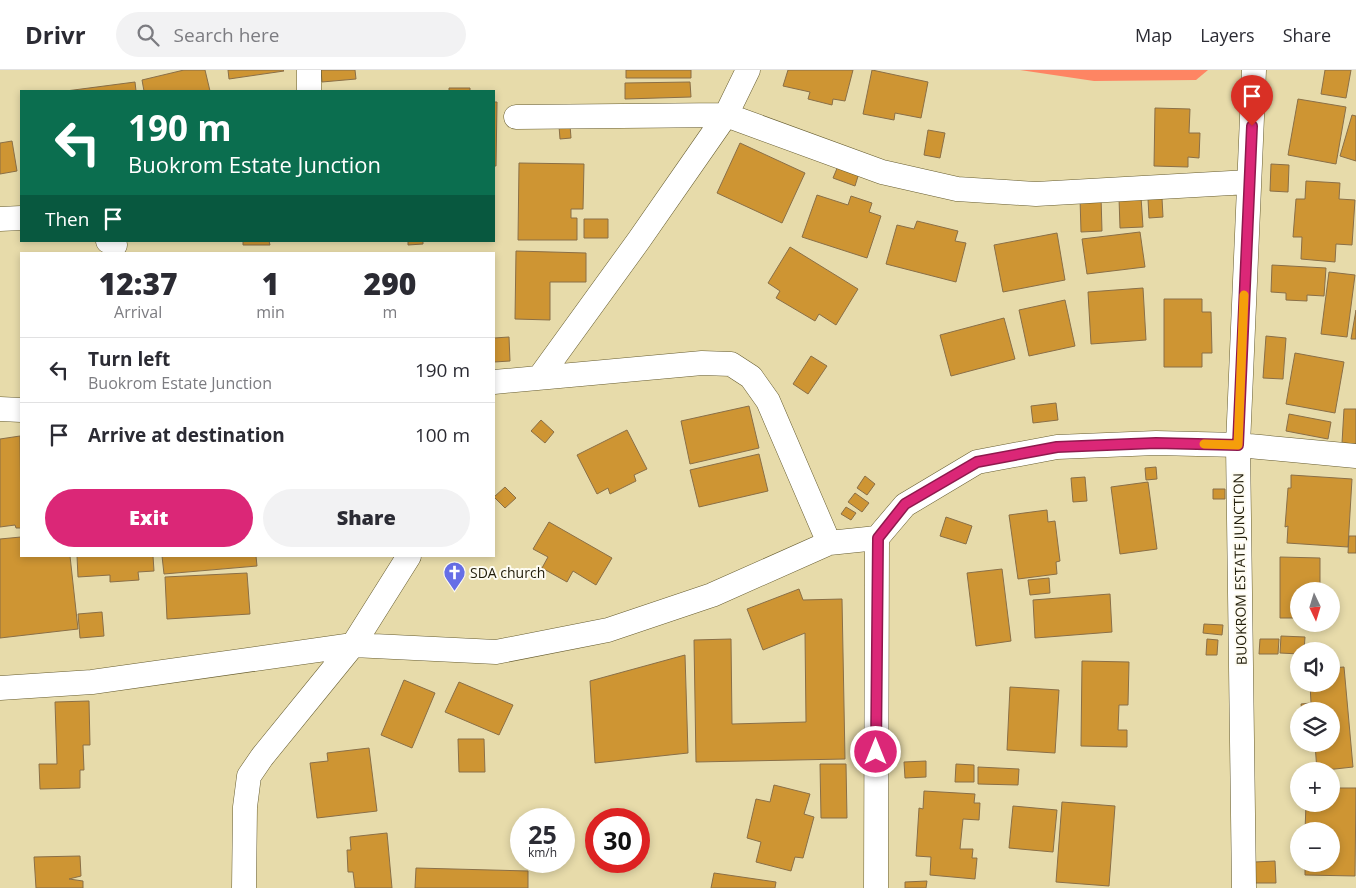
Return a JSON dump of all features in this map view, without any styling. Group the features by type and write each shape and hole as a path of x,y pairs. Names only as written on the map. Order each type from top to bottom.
{"street":[{"path":"308,70 309,90"},
{"path":"538,378 639,240 726,115 748,70"},
{"name":"BUOKROM ESTATE JUNCTION","path":"1244,888 1238,445 1254,70"},
{"path":"516,117 726,115 882,172 957,189 1036,194 1249,182"},
{"path":"0,219 20,218"},
{"path":"495,382 702,363 731,364 751,377 768,401 830,543"},
{"path":"0,409 20,410"},
{"path":"876,888 878,538 905,504 977,462 1057,447 1156,443 1238,445 1356,456"},
{"path":"0,688 92,682 353,645 496,652 608,630 712,595 830,543 878,538"},
{"path":"244,888 245,806 249,776 262,756 353,645 408,557"}],"shaded area":[{"path":"1020,70 1208,70 1196,80 1094,81"}],"building":[{"path":"184,70 205,70 210,90 144,90 142,80"},
{"path":"228,70 283,70 284,71 229,79"},
{"path":"321,70 355,70 356,79 322,82"},
{"path":"626,70 691,70 691,78 626,78"},
{"path":"788,70 853,70 845,101 833,99 832,105 808,99 810,92 783,86"},
{"path":"872,70 928,82 921,118 895,113 894,120 863,114"},
{"path":"1325,70 1351,70 1346,98 1321,94"},
{"path":"135,82 136,90 74,90"},
{"path":"690,82 691,97 625,99 625,83"},
{"path":"449,88 470,88 470,90 449,90"},
{"path":"1298,99 1346,107 1336,164 1288,155"},
{"path":"495,102 497,102 496,166"},
{"path":"1155,108 1190,109 1189,133 1200,133 1199,158 1188,157 1188,167 1154,166"},
{"path":"1352,115 1356,116 1356,161 1340,156"},
{"path":"570,125 571,138 560,139 559,126"},
{"path":"928,130 945,133 940,158 924,155"},
{"path":"12,141 17,171 0,174 0,143"},
{"path":"740,143 805,173 782,223 717,193"},
{"path":"519,163 584,164 583,209 571,209 571,218 577,218 577,240 518,240"},
{"path":"1271,164 1289,165 1288,192 1270,191"},
{"path":"838,166 859,173 855,186 833,178"},
{"path":"1306,181 1340,183 1339,199 1355,200 1352,245 1336,244 1335,262 1301,259 1302,237 1293,237 1296,199 1305,199"},
{"path":"817,195 848,205 851,196 872,203 869,212 881,216 867,258 802,237"},
{"path":"1101,197 1102,231 1081,232 1080,198"},
{"path":"1141,197 1143,227 1120,228 1119,198"},
{"path":"1162,198 1163,217 1149,218 1148,199"},
{"path":"584,219 608,219 608,238 584,238"},
{"path":"917,221 958,231 955,241 966,243 956,282 886,264 897,225 914,229"},
{"path":"1140,232 1145,267 1087,274 1082,239"},
{"path":"1057,233 1065,280 1003,292 994,245"},
{"path":"243,242 269,242 270,245 243,245"},
{"path":"408,242 423,242 423,244 408,245"},
{"path":"790,247 858,289 836,325 819,314 815,321 776,298 780,291 768,283"},
{"path":"516,251 586,253 586,282 550,282 550,320 515,319"},
{"path":"1272,265 1326,268 1324,296 1307,295 1307,301 1286,300 1286,293 1271,292"},
{"path":"1329,272 1355,275 1347,337 1321,334"},
{"path":"1143,288 1146,340 1091,344 1088,292"},
{"path":"1164,299 1202,299 1202,312 1211,312 1212,353 1202,353 1202,367 1164,367"},
{"path":"1065,300 1075,346 1029,356 1019,310"},
{"path":"1356,310 1356,339 1351,339"},
{"path":"1004,318 1015,359 951,376 940,335"},
{"path":"1266,336 1286,338 1283,379 1263,378"},
{"path":"509,337 510,361 495,362 495,338"},
{"path":"1295,353 1344,362 1335,413 1286,404"},
{"path":"811,356 827,366 808,394 793,384"},
{"path":"1056,403 1058,420 1033,423 1031,406"},
{"path":"749,406 759,448 690,464 681,421"},
{"path":"1344,409 1356,409 1356,444 1342,443"},
{"path":"1289,414 1331,422 1328,439 1286,431"},
{"path":"541,420 554,432 545,443 531,431"},
{"path":"627,430 647,469 634,475 636,481 610,494 608,488 597,494 577,455"},
{"path":"20,436 20,528 16,528 15,525 0,527 0,439"},
{"path":"759,454 768,491 699,507 690,470"},
{"path":"1156,467 1157,479 1146,480 1145,468"},
{"path":"1291,475 1352,479 1348,547 1287,543 1288,526 1285,527"},
{"path":"865,476 875,484 867,495 857,488"},
{"path":"1085,477 1087,501 1073,502 1071,478"},
{"path":"1148,482 1157,549 1120,554 1111,487"},
{"path":"505,487 516,498 505,508 495,496"},
{"path":"1213,489 1225,489 1225,499 1213,499"},
{"path":"855,493 869,503 862,512 848,502"},
{"path":"846,507 856,513 851,520 841,514"},
{"path":"1047,510 1048,522 1055,521 1060,561 1056,562 1057,574 1018,579 1009,515"},
{"path":"946,517 972,526 966,544 940,536"},
{"path":"549,522 612,558 596,585 573,571 567,582 542,568 548,557 533,549"},
{"path":"1349,536 1356,536 1356,553 1348,553"},
{"path":"20,537 20,557 70,557 78,629 0,638 0,539"},
{"path":"77,557 153,557 154,571 138,572 139,580 110,582 110,575 78,577"},
{"path":"162,557 256,557 257,566 164,574"},
{"path":"1280,557 1320,558 1320,582 1290,582 1290,618 1280,618"},
{"path":"1002,569 1011,641 976,646 967,573"},
{"path":"247,573 250,614 167,619 165,577"},
{"path":"1049,578 1050,593 1030,595 1028,580"},
{"path":"799,589 803,600 842,599 845,759 696,762 694,640 731,639 732,724 806,722 805,633 763,650 747,609"},
{"path":"1110,594 1112,632 1035,638 1033,600"},
{"path":"102,612 104,636 80,638 78,614"},
{"path":"1204,624 1223,625 1222,635 1203,633"},
{"path":"1281,636 1305,637 1305,642 1290,642 1290,654 1280,653"},
{"path":"1207,639 1218,640 1217,655 1206,655"},
{"path":"1260,639 1279,639 1278,654 1259,654"},
{"path":"685,655 688,753 595,763 590,681"},
{"path":"1082,661 1129,662 1128,705 1119,705 1118,730 1127,730 1127,747 1081,746"},
{"path":"1340,667 1344,667 1353,767 1340,768 1340,762 1316,762 1316,752 1340,752 1340,702 1311,702 1310,692 1340,692"},
{"path":"404,680 435,693 412,748 381,735"},
{"path":"459,682 513,705 499,735 445,712"},
{"path":"1010,687 1059,690 1055,753 1007,750"},
{"path":"89,701 90,745 83,745 84,770 80,770 80,788 40,789 39,764 57,764 55,702"},
{"path":"458,739 484,739 485,772 459,772"},
{"path":"369,748 377,811 317,818 310,763 328,761 327,753"},
{"path":"926,761 926,777 905,778 904,762"},
{"path":"820,764 846,764 847,818 821,818"},
{"path":"956,764 974,765 974,782 955,782"},
{"path":"978,767 1019,769 1018,785 978,784"},
{"path":"774,785 810,794 804,814 814,817 803,858 795,857 791,871 756,862 761,842 747,838 756,799 770,802"},
{"path":"1340,788 1356,788 1355,876 1305,875 1305,872 1340,872 1340,822 1305,822 1306,812 1340,812"},
{"path":"924,791 975,794 974,803 980,803 979,820 963,819 960,849 973,849 972,858 977,858 975,879 930,875 931,857 916,856 919,808 923,809"},
{"path":"1062,802 1115,806 1109,886 1056,882"},
{"path":"1013,806 1057,810 1053,852 1009,848"},
{"path":"387,833 392,888 355,888 353,872 348,872 347,850 351,850 350,837"},
{"path":"80,856 81,876 69,879 83,881 83,888 36,888 34,857"},
{"path":"1275,861 1276,883 1255,883 1255,862"},
{"path":"416,868 510,871 510,873 528,873 528,888 415,888"},
{"path":"714,873 776,882 775,888 711,888"},
{"path":"927,881 926,888 905,888 905,882"}],"slow traffic":[{"path":"1204,444 1238,445 1244,295"}],"place":[{"name":"SDA church","path":"454,592"}],"route":[{"path":"876,752 878,538 905,504 977,462 1057,447 1156,443 1238,445 1252,126"}]}
